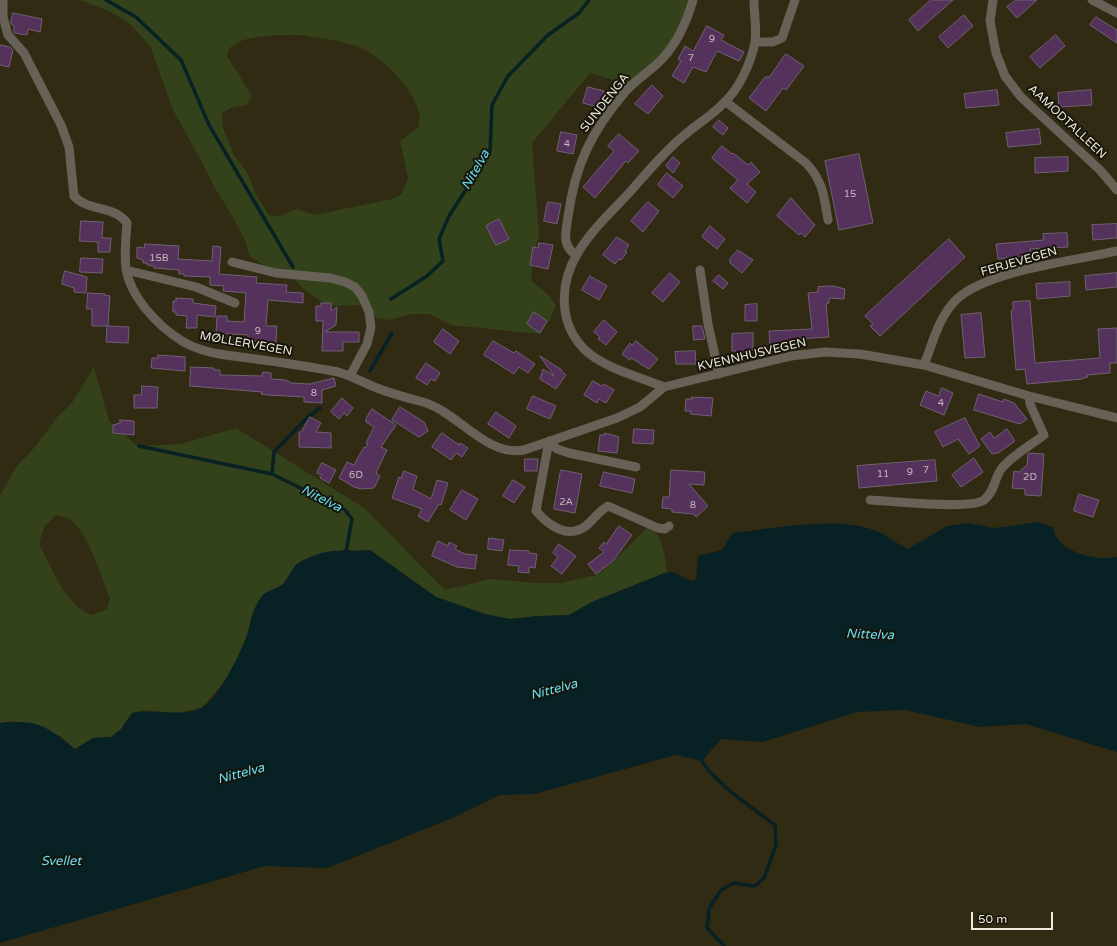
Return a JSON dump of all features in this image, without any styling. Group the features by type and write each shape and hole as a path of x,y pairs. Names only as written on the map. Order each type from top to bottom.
{"street":[{"name":"MØLLERVEGEN","path":"3,0 3,17 8,35 24,53 61,125 69,146 74,196 79,202 88,206 114,212 123,218 127,223 126,270 132,289 170,332 193,347 223,354 350,376 376,388 429,405 476,435"},
{"name":"SUNDENGA","path":"576,255 568,249 565,238 574,180 586,148 625,92 662,59 678,36 689,14 693,0"},
{"path":"664,387 601,361 585,350 573,335 566,317 564,292 570,267 576,255 593,232 662,156 680,138 726,102 736,89 744,74 755,42 754,0"},
{"path":"755,42 773,42 782,38 795,0"},
{"name":"AAMODTALLEEN","path":"993,0 990,21 996,53 1005,76 1021,98 1100,170 1117,190"},
{"path":"1092,0 1117,13"},
{"path":"726,102 806,163 813,170 820,181 824,193 828,220"},
{"name":"FERJEVEGEN","path":"924,365 943,318 957,299 977,286 1045,265 1117,251"},
{"path":"232,262 276,273 330,278 345,282 355,287 362,296 369,312 372,327 367,344 350,376"},
{"path":"126,270 196,287 234,303"},
{"path":"700,270 708,324 719,374"},
{"name":"KVENNHUSVEGEN","path":"476,435 507,451 515,452 524,450 616,418 640,408 664,387 791,356 824,352 860,354 924,365 1030,396 1117,418"},
{"path":"870,500 955,506 976,504 985,500 992,491 1000,470 1015,455 1044,435 1030,404 1030,396"},
{"path":"549,441 557,449 569,453 636,467"},
{"path":"549,441 536,511 544,520 554,527 566,531 578,530 588,524 608,506 658,528 665,529 669,526"}],"green space":[{"path":"80,0 694,0 679,39 631,85 590,73 532,143 539,236 533,257 531,280 548,295 556,305 550,320 539,334 451,325 429,314 412,314 389,320 376,318 366,305 328,306 306,291 290,275 269,269 249,255 246,243 234,219 212,183 173,110 150,46 131,25 111,12","holes":["301,35 334,40 363,49 384,63 411,94 417,105 420,117 418,128 400,141 408,178 402,194 392,199 315,215 297,209 279,216 269,215 256,195 248,174 234,155 223,128 222,114 230,108 247,105 252,96 227,56 228,51 236,43 253,38 264,36"]},
{"path":"94,367 109,421 137,446 181,444 236,428 364,508 445,590 490,579 536,583 561,583 597,575 613,562 650,525 660,541 667,572 592,602 569,615 510,619 485,614 436,597 370,550 356,551 346,549 296,565 283,584 263,595 252,614 247,636 237,660 226,680 201,708 175,713 144,710 132,713 121,729 111,737 93,738 75,749 59,735 15,721 0,723 0,495 17,466 36,446 58,416 72,403","holes":["56,515 68,518 75,524 88,543 110,599 107,609 92,615 83,610 67,595 54,574 39,544 44,527"]}],"water":[{"path":"1038,522 1053,527 1056,536 1062,544 1069,549 1094,557 1117,557 1117,752 1026,724 980,727 905,710 857,712 763,742 721,739 702,761 676,755 534,794 500,795 450,819 327,868 265,866 0,943 0,723 33,723 49,730 75,749 93,738 111,737 121,729 132,713 176,713 193,711 201,708 207,704 221,687 239,655 254,611 262,596 283,584 295,566 299,562 308,558 323,553 336,551 370,550 436,597 485,614 510,619 569,615 592,602 667,572 673,572 691,581 696,580 698,556 722,550 732,533 805,524 843,524 861,526 876,531 908,549 947,526 968,523 995,528"}],"building":[{"path":"931,0 953,0 918,31 909,20"},
{"path":"1016,0 1037,0 1017,18 1007,7"},
{"path":"13,13 42,19 40,32 28,29 27,35 14,33 14,26 11,24"},
{"path":"964,15 973,26 948,48 939,37"},
{"path":"1096,17 1117,30 1117,43 1090,25"},
{"path":"707,26 724,35 721,40 744,52 739,61 717,51 706,72 693,67 684,83 672,76 681,61 678,59 685,46 693,51"},
{"path":"1056,35 1065,46 1040,68 1030,57"},
{"path":"0,45 10,47 13,50 9,67 0,65"},
{"path":"786,54 804,66 786,90 783,88 766,111 749,98 765,77 769,77"},
{"path":"652,85 663,96 648,114 635,104"},
{"path":"588,87 604,91 602,98 606,99 604,109 583,103"},
{"path":"997,90 999,105 966,108 964,94"},
{"path":"1091,90 1092,105 1059,107 1058,93"},
{"path":"719,120 728,128 723,135 713,127"},
{"path":"1039,129 1041,144 1008,147 1006,133"},
{"path":"561,132 577,135 573,154 557,151"},
{"path":"619,134 639,151 628,163 626,161 595,198 583,187 614,151 608,146"},
{"path":"722,146 748,165 751,162 760,172 747,184 756,192 747,203 730,188 738,180 712,158"},
{"path":"859,154 873,223 839,230 825,161"},
{"path":"673,157 680,163 673,173 666,166"},
{"path":"1068,157 1068,171 1035,173 1035,158"},
{"path":"667,173 683,186 673,198 658,185"},
{"path":"791,198 815,225 805,237 801,233 799,235 777,216"},
{"path":"548,202 561,204 557,224 544,221"},
{"path":"648,202 659,211 643,232 631,221"},
{"path":"499,219 509,239 496,245 486,226"},
{"path":"81,221 103,222 102,238 111,238 110,252 98,252 98,242 80,241"},
{"path":"1117,224 1117,238 1093,240 1092,225"},
{"path":"710,226 725,239 717,249 702,237"},
{"path":"1067,233 1068,247 1030,249 1031,256 998,259 996,244 1044,240 1043,234"},
{"path":"617,237 629,245 625,251 627,252 621,260 619,259 615,264 603,255"},
{"path":"949,239 965,257 880,336 870,326 873,324 865,316"},
{"path":"539,243 553,245 548,269 530,265 533,247 538,248"},
{"path":"145,244 179,246 178,259 212,261 213,246 221,247 219,274 257,277 256,283 287,285 286,292 303,293 303,303 268,300 266,326 277,326 276,343 248,341 248,335 216,333 217,316 227,316 227,321 244,322 246,293 223,291 224,286 210,285 210,277 184,276 184,274 179,274 179,270 154,268 154,266 147,265 147,263 143,263 143,260 137,258 137,247 144,248"},
{"path":"738,250 753,260 742,273 730,263 730,259"},
{"path":"81,258 103,259 102,273 80,272"},
{"path":"65,271 87,277 86,293 74,292 74,288 62,284"},
{"path":"670,273 680,282 663,302 652,293"},
{"path":"1117,273 1117,287 1086,290 1085,276"},
{"path":"719,275 728,283 723,289 713,281"},
{"path":"590,276 607,286 599,300 582,290"},
{"path":"1070,282 1070,296 1037,299 1036,284"},
{"path":"833,286 845,289 844,299 829,298 829,303 826,304 829,337 797,339 797,344 770,347 769,331 812,329 808,293 818,292 818,287"},
{"path":"88,293 105,294 104,295 110,296 108,326 129,327 128,343 106,342 107,326 92,326 92,309 87,309"},
{"path":"176,298 193,299 193,303 216,306 215,317 197,315 197,328 186,328 187,316 176,315 176,312 173,312 173,301 176,301"},
{"path":"1030,301 1035,363 1100,358 1098,329 1117,328 1117,363 1110,363 1110,373 1087,375 1088,377 1083,379 1027,384 1025,369 1016,370 1011,311 1013,310 1013,302"},
{"path":"321,303 331,303 331,311 337,307 336,325 325,332 359,332 359,342 343,342 343,351 322,351 323,321 316,321 316,306 321,306"},
{"path":"757,304 757,321 745,321 745,305"},
{"path":"534,312 547,321 540,333 527,324"},
{"path":"981,313 985,357 965,358 961,315"},
{"path":"604,320 617,332 606,345 598,339 600,337 594,332"},
{"path":"693,326 702,326 705,339 694,340"},
{"path":"443,329 459,341 450,354 434,342"},
{"path":"753,333 753,350 749,350 749,354 737,354 736,351 732,351 732,334"},
{"path":"493,341 514,353 516,351 535,364 528,373 519,367 514,374 484,355"},
{"path":"636,341 658,359 649,369 631,358 630,360 622,354 630,343 632,345"},
{"path":"695,351 696,364 676,364 675,352"},
{"path":"158,355 185,357 185,371 151,368 152,358 158,358"},
{"path":"540,356 562,370 561,371 566,375 556,389 540,379 543,369 554,376"},
{"path":"426,363 440,373 435,381 431,379 427,385 416,378"},
{"path":"191,367 214,368 214,370 220,370 220,375 262,376 263,372 271,373 271,379 286,380 291,383 310,384 334,378 336,386 322,390 322,403 304,402 304,397 268,395 261,394 262,392 190,386"},
{"path":"593,381 602,386 604,384 614,390 606,403 599,399 597,403 584,395"},
{"path":"142,386 158,387 157,408 134,408 134,395 141,395"},
{"path":"942,388 953,393 944,415 920,405 926,391 938,396"},
{"path":"979,394 1003,402 1004,399 1014,403 1027,419 1020,424 974,410"},
{"path":"533,396 556,406 550,419 527,409"},
{"path":"692,397 713,398 711,416 690,414 691,411 685,411 686,399 692,399"},
{"path":"342,398 353,408 347,416 344,413 339,419 331,412"},
{"path":"400,407 424,422 428,431 419,437 392,420"},
{"path":"372,409 396,425 381,447 387,450 376,473 380,476 374,488 361,489 354,487 339,478 347,462 354,465 364,447 365,448 368,444 366,443 374,427 366,422 366,419"},
{"path":"496,412 516,426 509,438 488,424"},
{"path":"310,417 321,423 316,432 331,433 331,448 299,447 299,432 301,432"},
{"path":"965,418 980,446 969,454 958,439 943,447 935,432"},
{"path":"120,420 134,421 134,435 113,433 113,425 120,423"},
{"path":"634,429 654,430 653,444 633,443"},
{"path":"1007,429 1015,441 998,453 992,454 981,439 990,432 994,438"},
{"path":"442,433 459,445 460,443 468,448 462,457 456,453 451,460 432,447"},
{"path":"605,433 619,437 617,453 598,451 600,435 604,435"},
{"path":"1029,453 1044,454 1041,496 1025,495 1025,489 1012,488 1014,471 1019,472 1027,465"},
{"path":"974,458 983,472 961,487 952,475"},
{"path":"525,459 538,459 537,471 525,471"},
{"path":"935,460 937,481 859,488 857,466"},
{"path":"322,463 336,470 329,483 320,478 322,475 317,473"},
{"path":"561,470 582,474 575,513 554,509"},
{"path":"671,470 705,472 704,485 689,484 708,506 696,517 694,514 672,512 672,509 662,508 663,497 669,497"},
{"path":"404,471 417,476 413,489 431,499 437,480 448,483 441,505 439,504 428,522 418,516 422,509 392,498 399,477 401,478"},
{"path":"604,472 635,479 632,493 600,486"},
{"path":"513,480 525,487 514,503 503,496"},
{"path":"462,490 478,499 466,520 450,510"},
{"path":"1079,494 1099,500 1093,517 1074,511"},
{"path":"619,526 632,535 613,561 596,574 588,564 604,552 599,548 604,542 606,544"},
{"path":"489,538 504,540 502,551 488,549"},
{"path":"438,541 448,546 449,542 457,546 455,549 465,554 477,555 475,569 457,567 432,556"},
{"path":"559,544 576,556 562,574 551,566 558,557 553,553"},
{"path":"510,550 529,551 529,553 537,554 535,568 529,567 529,573 518,572 519,566 508,565"}],"waterway":[{"path":"106,0 136,17 181,60 209,125 293,267"},
{"name":"Nitelva","path":"391,299 427,276 443,261 439,239 449,216 490,152 492,105 508,76 548,35 579,13 589,0"},
{"name":"Nitelva","path":"370,371 392,333"},
{"name":"Nitelva","path":"320,408 308,417 274,452 272,474 345,510 352,519 346,552"},
{"path":"139,446 272,474"},
{"path":"700,758 706,767 724,785 745,803 775,825 776,845 764,878 755,886 734,883 721,890 709,909 707,928 724,946"}],"water label":[{"name":"Nittelva","path":"870,635"},
{"name":"Nittelva","path":"554,690"},
{"name":"Nittelva","path":"241,774"},
{"name":"Svellet","path":"61,862"}]}
